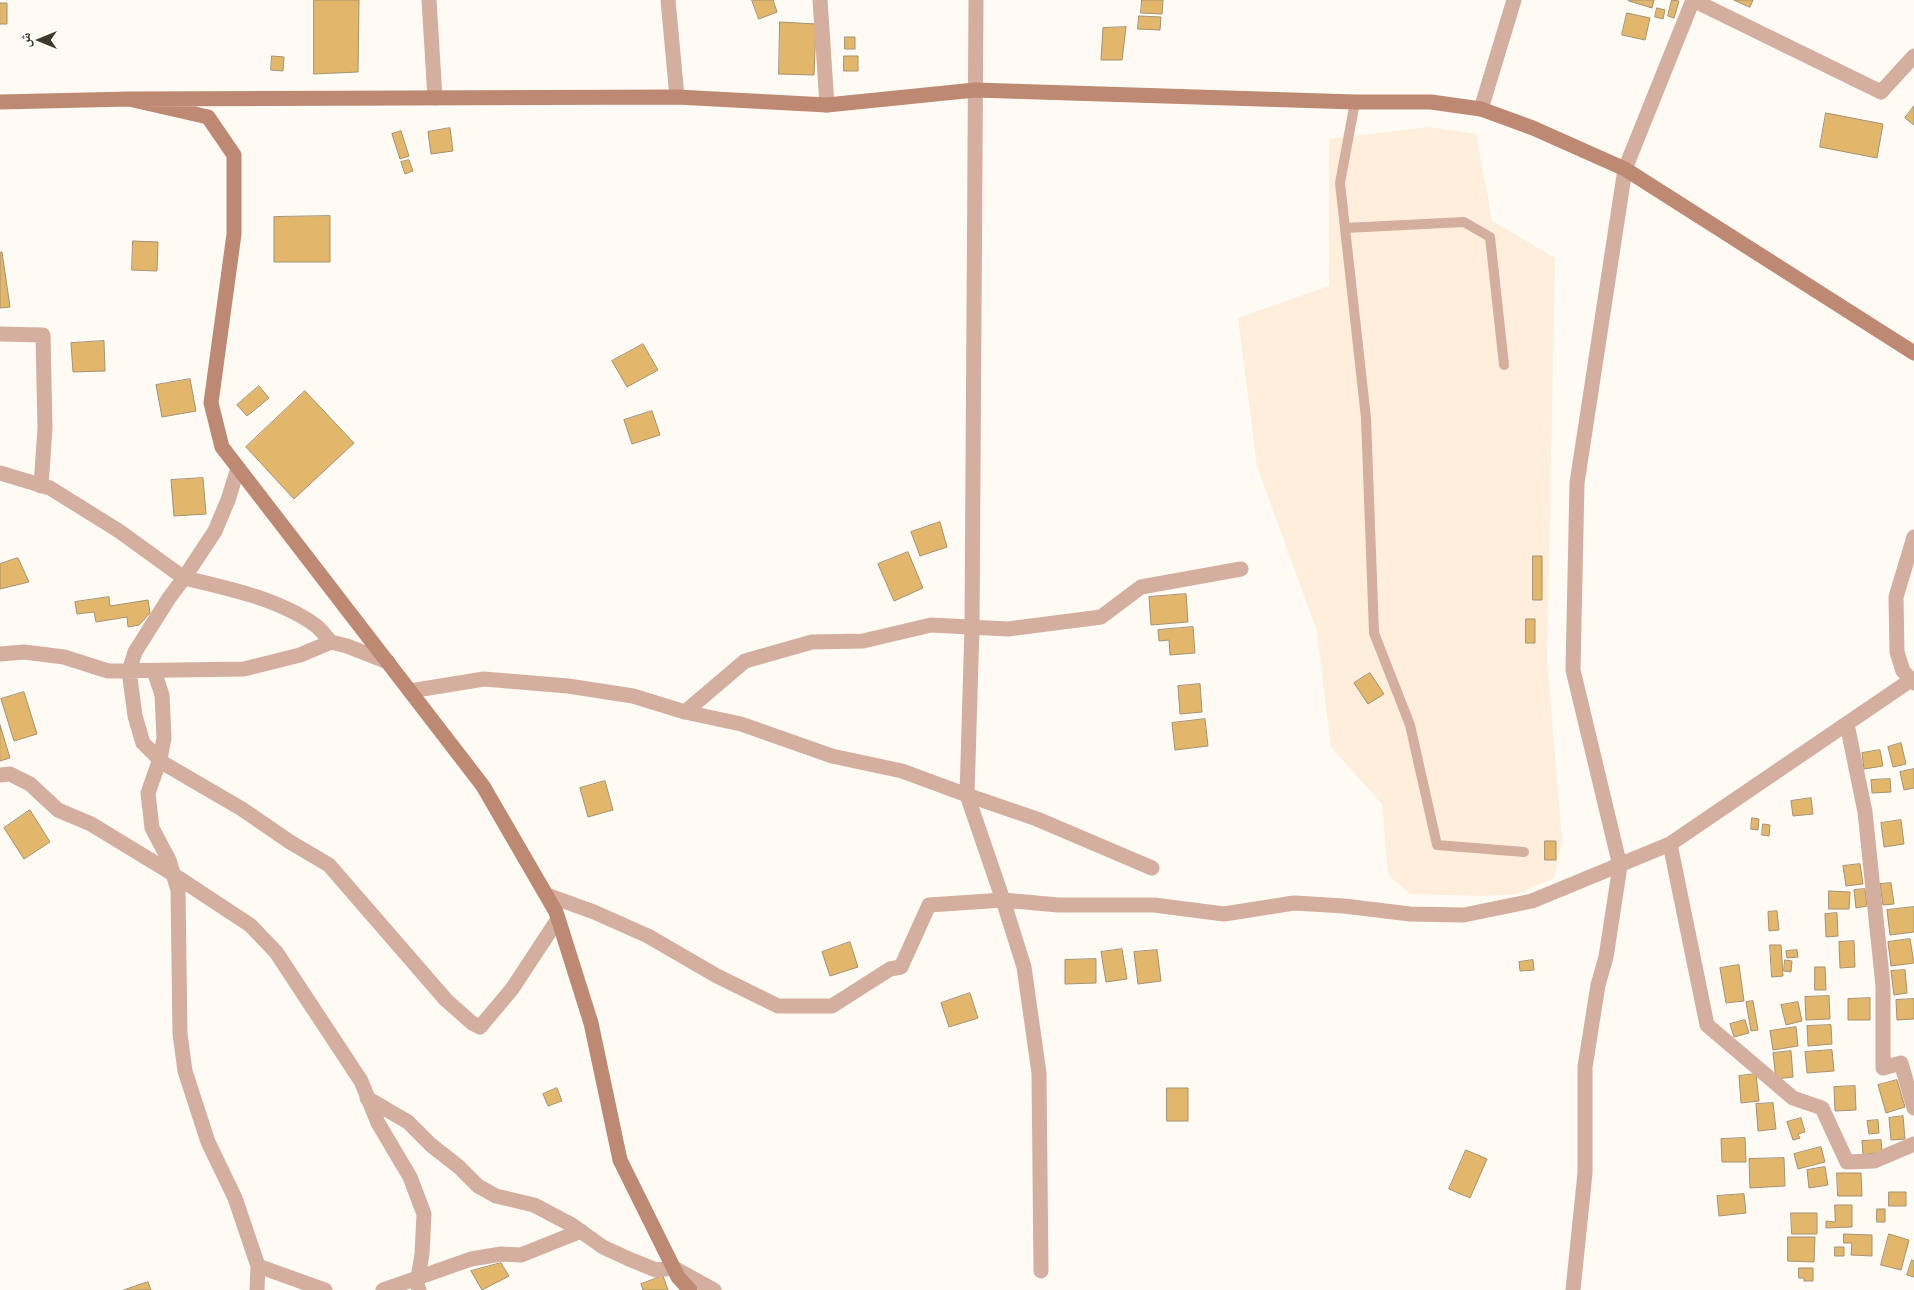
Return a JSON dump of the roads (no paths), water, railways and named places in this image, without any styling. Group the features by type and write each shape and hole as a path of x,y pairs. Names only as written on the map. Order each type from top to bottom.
{"street":[{"path":"429,0 435,98"},
{"path":"668,0 677,97"},
{"path":"820,0 827,105"},
{"path":"976,0 972,627 967,795 1024,967 1039,1073 1041,1271"},
{"path":"1481,109 1514,0"},
{"path":"1573,1290 1585,1173 1584,1067 1598,985 1606,957 1620,866 1572,670 1577,482 1625,169 1693,0 1881,92 1914,56"},
{"path":"0,102 129,99 677,97 827,105 975,90 1355,102 1430,102 1481,109 1533,128 1625,169 1914,353"},
{"path":"129,99 208,117 234,155 234,234 211,403 222,447 484,786 547,895 558,919 591,1023 620,1160 678,1277 690,1290"},
{"path":"0,334 43,335 45,428 41,486"},
{"path":"238,468 228,500 215,531 135,652 129,671 135,716 143,743 160,760 242,809 290,842 329,865 446,1000 472,1023 480,1027 512,989 558,919"},
{"path":"0,474 50,488 119,531 184,578 249,594 290,611 316,626 331,642 388,662"},
{"path":"547,895 594,912 648,936 718,976 778,1006 832,1006 890,969 901,967 929,905 1003,900 1058,905 1154,905 1224,914 1294,904 1344,906 1410,914 1464,915 1532,901 1670,844 1913,681 1903,671 1897,652 1896,597 1914,537"},
{"path":"685,712 745,661 812,642 862,641 931,625 1008,629 1101,617 1141,586 1241,569"},
{"path":"0,654 24,652 64,657 108,671 244,669 300,655 331,642"},
{"path":"154,671 162,696 164,738 160,760 148,793 152,828 169,860 178,890 180,1034 185,1071 208,1142 235,1198 258,1266 257,1290"},
{"path":"410,690 484,679 568,686 633,696 685,712 741,724 832,756 902,771 1037,819 1152,868"},
{"path":"1847,724 1865,812 1883,986 1883,1068 1901,1062 1913,1102"},
{"path":"0,775 10,774 30,784 58,810 91,824 174,875 250,925 276,952 361,1081 378,1123 410,1177 424,1214 419,1284"},
{"path":"1670,844 1707,1026 1793,1098 1822,1108 1847,1162 1874,1161 1914,1144"},
{"path":"368,1098 408,1122 478,1186 496,1196 534,1206 581,1231 603,1247 656,1270 674,1268 714,1290"},
{"path":"383,1290 419,1284 471,1259 501,1254 521,1255 581,1231"},
{"path":"258,1266 325,1290"}],"lane":[{"path":"1355,102 1340,183 1366,418 1374,633 1410,725 1437,845 1524,852"},
{"path":"1345,228 1464,222 1490,237 1504,365"}]}
